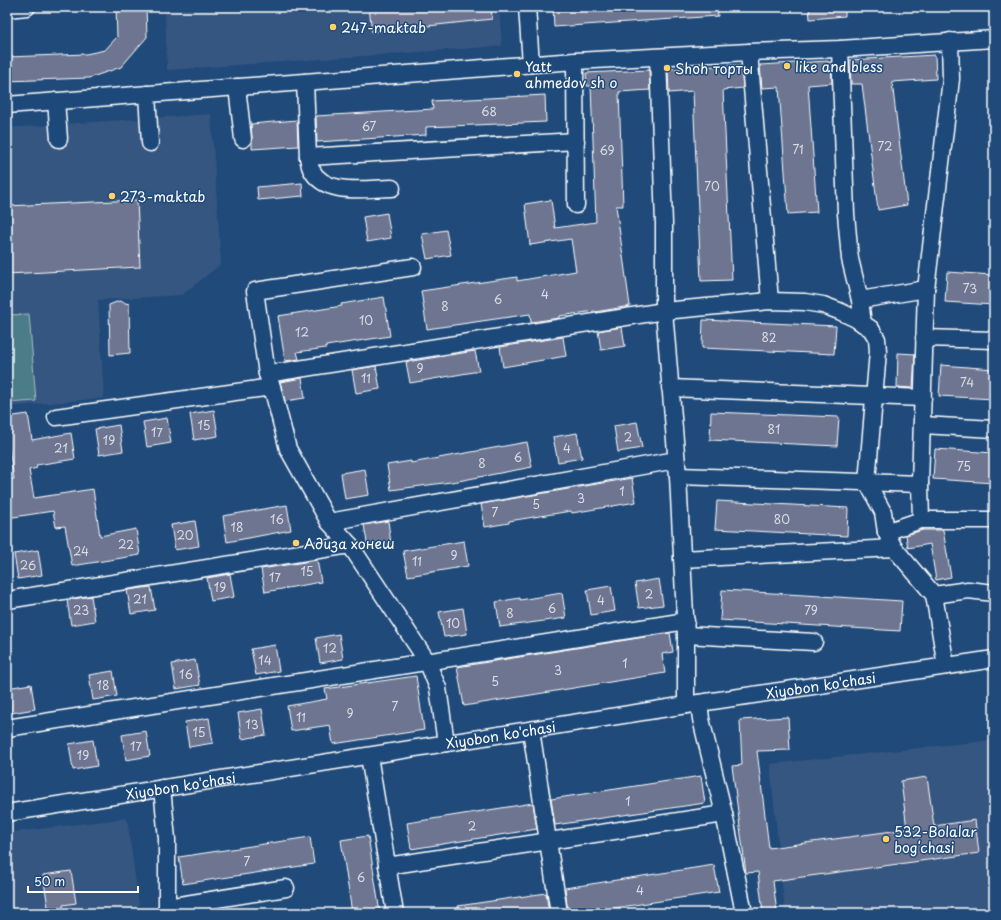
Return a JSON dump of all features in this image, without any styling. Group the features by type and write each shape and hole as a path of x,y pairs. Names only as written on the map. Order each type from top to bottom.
{"street":[{"path":"7,9 27,7"},
{"path":"527,7 531,64"},
{"path":"7,105 575,61 840,49 994,39"},
{"path":"921,520 920,484 924,398 926,289 952,79 950,41"},
{"path":"840,49 846,214 850,259 860,300 863,324"},
{"path":"749,52 770,301"},
{"path":"658,57 664,224 664,311 678,476 686,628 693,704 701,719 724,814 740,912"},
{"path":"575,61 576,205"},
{"path":"304,82 308,156 311,168 318,178 327,185 340,189 392,188"},
{"path":"237,87 243,139"},
{"path":"147,94 150,143"},
{"path":"56,101 59,139"},
{"path":"308,156 576,141"},
{"path":"413,267 254,291 270,380 288,449 329,522 350,545 427,661 438,688 446,744"},
{"path":"860,300 926,289"},
{"path":"56,417 664,311 770,301 805,302 823,305 839,311 863,324 873,332 877,343 878,351 875,396 867,482 883,512 886,532 894,548 934,595 946,666"},
{"path":"924,338 994,340"},
{"path":"670,388 924,398"},
{"path":"922,425 994,429"},
{"path":"329,522 676,460"},
{"path":"678,476 920,484"},
{"path":"886,532 921,520 994,520"},
{"path":"7,600 350,545"},
{"path":"682,559 894,548"},
{"path":"934,595 968,590 994,593"},
{"path":"7,728 427,661 686,628 814,642"},
{"name":"Xiyobon ko'chasi","path":"7,812 693,704 994,659"},
{"path":"531,730 559,913"},
{"path":"369,756 395,913"},
{"path":"162,788 167,839 167,910 286,888"},
{"path":"387,866 724,814"}],"shaded area":[{"name":"247-maktab","path":"165,7 499,7 502,46 167,70"},
{"name":"273-maktab","path":"211,114 221,264 182,295 98,300 104,398 7,407 7,128"},
{"name":"532-Bolalar bogʻchasi","path":"994,740 994,913 785,913 770,764"},
{"path":"127,818 140,913 7,913 7,833"}],"green space":[{"path":"29,314 36,401 7,403 7,315"}],"building":[{"path":"116,7 146,7 147,37 121,67 89,78 7,81 7,57 86,54 105,50 117,37"},
{"path":"369,7 491,7 492,19 372,32"},
{"path":"553,7 717,7 718,16 554,27"},
{"path":"809,7 845,7 845,16 810,19"},
{"path":"935,55 936,79 892,82 907,205 878,210 862,84 851,84 850,60"},
{"path":"831,62 832,83 808,85 817,212 788,214 779,87 762,88 760,65"},
{"path":"734,65 741,66 743,88 723,90 732,280 701,281 693,91 669,93 668,69"},
{"path":"649,70 650,90 619,92 623,206 616,206 630,306 559,316 559,318 531,322 530,314 427,329 421,291 517,277 517,281 576,271 571,239 530,245 525,204 551,200 555,228 596,222 591,86 587,86 586,73"},
{"path":"545,95 546,122 426,127 426,135 317,142 316,116 433,109 432,101"},
{"path":"297,120 298,146 252,149 251,124"},
{"path":"302,183 303,196 258,200 257,187"},
{"path":"137,200 140,267 7,274 7,206"},
{"path":"387,213 391,238 367,242 363,217"},
{"path":"446,230 451,255 427,259 422,234"},
{"path":"947,272 994,275 994,305 945,302"},
{"path":"384,297 390,336 297,352 299,359 285,361 278,316 342,306 341,304"},
{"path":"119,301 129,304 130,353 110,355 109,305"},
{"path":"703,320 836,326 834,354 702,348"},
{"path":"622,327 625,346 601,350 598,331"},
{"path":"563,337 566,356 503,367 500,347"},
{"path":"475,351 479,371 410,383 406,362"},
{"path":"898,353 915,354 913,388 897,387"},
{"path":"941,365 994,369 994,399 939,396"},
{"path":"376,366 380,389 356,393 352,370"},
{"path":"302,378 305,398 285,401 280,382"},
{"path":"214,410 218,436 194,440 190,414"},
{"path":"711,412 839,417 837,446 710,440"},
{"path":"28,414 32,440 71,433 75,459 36,465 37,468 29,470 34,498 93,489 100,536 136,529 140,555 72,566 65,526 56,527 53,511 7,518 7,480 14,479 7,437 7,417"},
{"path":"167,418 171,443 147,447 143,422"},
{"path":"637,422 642,448 618,452 614,426"},
{"path":"119,425 123,451 99,455 95,429"},
{"path":"577,433 582,458 558,462 553,437"},
{"path":"527,442 532,467 458,481 391,490 387,465 411,461 411,463"},
{"path":"935,449 994,453 994,483 933,479"},
{"path":"365,469 369,495 345,499 341,473"},
{"path":"632,478 636,502 572,513 571,511 509,521 509,523 485,527 481,504"},
{"path":"717,501 848,508 847,536 715,529"},
{"path":"287,505 291,530 227,542 223,516"},
{"path":"195,521 199,546 175,550 171,525"},
{"path":"388,521 391,544 368,548 364,525"},
{"path":"923,530 943,530 951,577 936,580 930,544 908,548 906,535"},
{"path":"464,541 468,566 408,576 403,551"},
{"path":"38,550 42,575 18,579 14,554"},
{"path":"317,560 321,582 265,592 261,569"},
{"path":"230,574 234,597 211,601 207,578"},
{"path":"659,579 663,605 639,608 635,583"},
{"path":"611,586 615,611 591,615 587,590"},
{"path":"151,587 155,610 131,614 127,590"},
{"path":"722,590 902,601 900,631 720,620"},
{"path":"562,593 566,618 500,627 496,602 520,598 520,600"},
{"path":"91,596 95,621 71,625 67,600"},
{"path":"463,608 467,634 444,637 439,612"},
{"path":"670,633 673,652 662,654 665,673 464,706 457,667"},
{"path":"339,634 343,659 320,663 316,638"},
{"path":"275,645 279,671 256,675 251,649"},
{"path":"195,660 200,685 176,689 172,664"},
{"path":"113,671 117,696 93,700 89,675"},
{"path":"416,676 424,730 333,744 330,725 291,731 287,706 327,699 325,689"},
{"path":"31,684 35,709 11,713 7,688"},
{"path":"262,709 266,735 242,739 238,713"},
{"path":"788,717 790,750 757,751 769,848 907,829 901,781 927,777 934,826 975,820 979,853 773,881 777,913 763,913 758,872 746,873 732,766 742,765 740,720"},
{"path":"209,718 213,743 189,747 185,722"},
{"path":"146,731 150,756 126,760 122,735"},
{"path":"93,740 97,766 73,770 69,744"},
{"path":"701,776 705,803 555,825 551,799"},
{"path":"533,803 537,829 411,849 407,823"},
{"path":"368,836 380,913 352,913 341,840"},
{"path":"310,837 314,864 183,884 179,857"},
{"path":"714,865 719,892 582,913 568,913 565,888"},
{"path":"71,871 76,903 63,905 64,913 49,913 43,875"},
{"path":"546,893 549,913 459,913 458,906"}],"place":[{"name":"247-maktab","path":"333,27"},
{"name":"like and bless","path":"787,66"},
{"name":"Shoh торты","path":"667,68"},
{"name":"Yatt ahmedov sh o","path":"517,74"},
{"name":"273-maktab","path":"112,196"},
{"name":"Адиза хонеш","path":"296,543"},
{"name":"532-Bolalar bogʻchasi","path":"886,839"}]}
